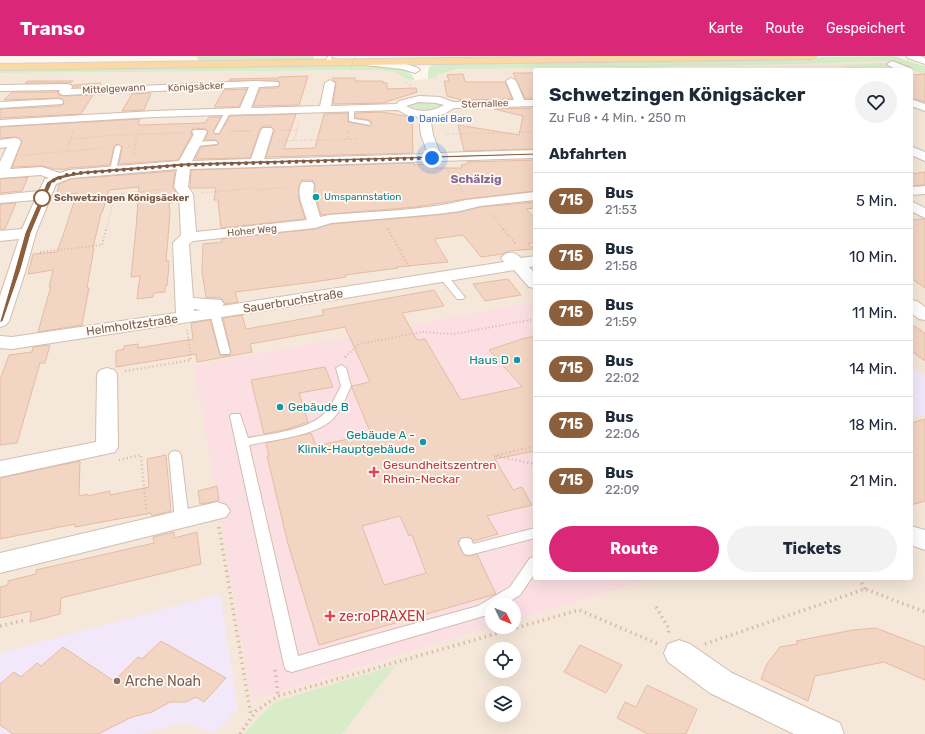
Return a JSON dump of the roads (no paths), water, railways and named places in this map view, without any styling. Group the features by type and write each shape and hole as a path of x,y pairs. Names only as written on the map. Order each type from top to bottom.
{"main road":[{"path":"0,67 368,63 415,66 429,62 812,56"},
{"path":"911,56 925,61"}],"street":[{"path":"415,66 421,77 429,62"},
{"path":"892,64 902,68"},
{"name":"Sternallee","path":"511,81 520,103"},
{"path":"325,109 330,83"},
{"path":"244,111 255,84"},
{"name":"Königsäcker","path":"154,114 164,87 274,84"},
{"name":"Mittelgewann","path":"0,88 67,88 64,92 164,87"},
{"path":"47,120 64,92"},
{"path":"0,123 154,114 351,108 400,107 415,113 424,114 447,108 451,105 423,93 403,103 400,107"},
{"path":"913,100 925,99"},
{"path":"913,101 925,108"},
{"path":"0,105 58,102"},
{"name":"Sternallee","path":"451,105 533,103"},
{"path":"424,114 427,135 439,157"},
{"path":"256,163 264,136"},
{"path":"185,310 181,243 189,237 184,191 184,165 196,138"},
{"path":"0,144 15,142 10,156 0,174"},
{"path":"913,151 925,157"},
{"path":"0,321 28,233 42,198 50,182 59,177 69,174 184,165 533,154"},
{"path":"0,174 42,170 59,177"},
{"path":"307,185 306,193 315,224"},
{"path":"913,191 925,190"},
{"name":"Hoher Weg","path":"189,237 315,224 329,219 460,207 469,201 533,196"},
{"path":"0,199 42,198"},
{"path":"913,206 925,214"},
{"path":"0,236 28,233"},
{"name":"Sauerbruchstraße","path":"185,310 207,305 512,257 526,263 533,279"},
{"path":"0,271 20,261"},
{"name":"Sauerbruchstraße","path":"185,310 215,313 526,263"},
{"path":"913,306 925,314"},
{"name":"Helmholtzstraße","path":"0,342 12,343 185,310"},
{"path":"0,469 107,447 107,374"},
{"path":"0,563 217,511"},
{"path":"913,536 925,540"},
{"path":"673,650 721,682 828,734"}],"lane":[{"path":"330,56 328,60 617,56"},
{"path":"351,108 351,120 366,122 368,124"},
{"path":"217,132 228,111"},
{"path":"196,138 215,143"},
{"path":"113,170 118,147"},
{"path":"444,277 460,297"},
{"path":"215,313 225,352"},
{"path":"243,443 307,428 317,424 328,416 340,399 346,386 341,368"},
{"path":"236,416 292,665 485,609"},
{"path":"175,455 182,520"},
{"path":"466,543 469,550 533,533"},
{"path":"504,598 515,591 533,565"}],"place":[{"name":"Daniel Baro","path":"411,119"},
{"name":"Umspannstation","path":"316,197"},
{"name":"Schwetzingen Königsäcker","path":"42,198"},
{"name":"Haus D","path":"517,360"},
{"name":"Gebäude B","path":"280,407"},
{"name":"Gebäude A - Klinik-Hauptgebäude","path":"423,442"},
{"name":"Gesundheitszentren Rhein-Neckar","path":"374,472"},
{"name":"ze:roPRAXEN","path":"330,616"},
{"name":"Arche Noah","path":"117,681"}],"district":[{"name":"Schälzig","path":"476,179"}]}
